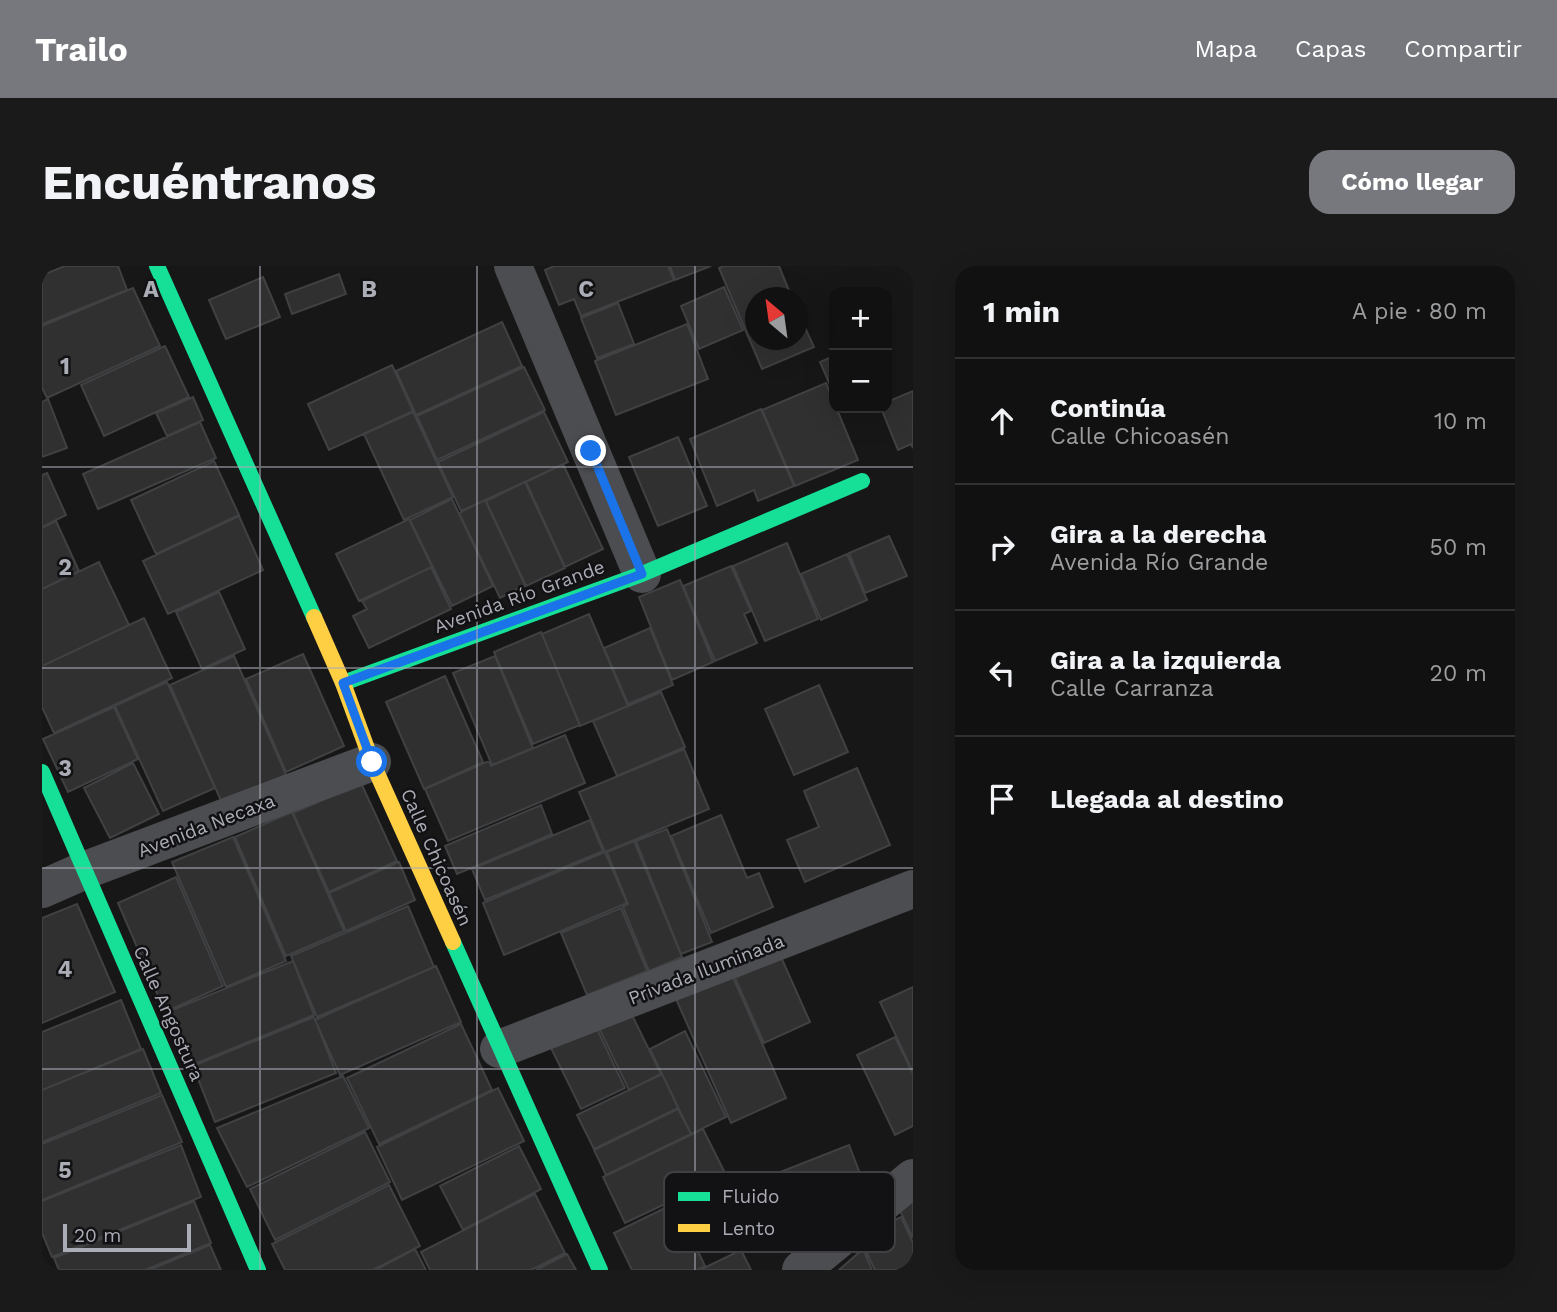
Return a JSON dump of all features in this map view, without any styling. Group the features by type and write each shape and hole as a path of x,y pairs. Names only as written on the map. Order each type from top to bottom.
{"street":[{"name":"Calle Chicoasén","path":"156,266 343,683 372,762 600,1270"},
{"path":"513,266 642,574"},
{"name":"Avenida Río Grande","path":"343,683 642,574 862,481"},
{"name":"Avenida Necaxa","path":"42,889 372,762"},
{"name":"Calle Angostura","path":"42,772 258,1270"},
{"name":"Privada Iluminada","path":"499,1049 913,889"},
{"path":"895,1193 913,1178"},
{"path":"801,1270 823,1252"}],"building":[{"path":"65,266 118,266 127,290 42,324 42,275"},
{"path":"554,266 668,266 674,280 581,316 574,299 559,305 545,270"},
{"path":"670,266 711,266 675,280"},
{"path":"779,266 788,287 745,287 745,329 719,268"},
{"path":"339,274 346,294 292,314 285,294"},
{"path":"263,277 280,317 226,339 209,300"},
{"path":"724,287 743,330 699,349 681,306"},
{"path":"133,288 160,346 47,398 42,388 42,326"},
{"path":"618,303 634,344 597,358 581,318"},
{"path":"502,322 522,366 416,415 396,371"},
{"path":"687,324 708,379 616,415 595,361"},
{"path":"808,334 814,347 808,350"},
{"path":"165,346 189,397 104,436 81,385"},
{"path":"754,350 807,350 762,369"},
{"path":"829,358 829,383 820,362"},
{"path":"392,365 413,411 329,450 308,404"},
{"path":"524,367 545,410 437,460 417,416"},
{"path":"826,383 829,390 829,413 838,413 858,460 795,486 762,410"},
{"path":"913,391 913,448 911,444 898,450 883,413 892,413 892,400"},
{"path":"193,397 203,420 167,436 156,413"},
{"path":"48,399 67,448 42,457 42,402"},
{"path":"761,409 794,486 758,501 754,490 717,506 690,439"},
{"path":"413,412 453,497 404,520 364,434"},
{"path":"544,412 568,462 461,511 438,462"},
{"path":"200,422 216,458 98,509 83,474"},
{"path":"678,437 707,506 658,526 629,457"},
{"path":"214,461 239,515 156,554 131,500"},
{"path":"563,464 603,549 565,567 526,482"},
{"path":"47,473 66,515 42,527 42,475"},
{"path":"525,482 565,568 526,586 486,501"},
{"path":"452,499 493,586 452,606 410,520"},
{"path":"485,500 525,585 500,598 459,513"},
{"path":"239,516 263,570 168,614 143,561"},
{"path":"409,519 432,567 359,601 336,554"},
{"path":"56,521 79,571 42,589 42,528"},
{"path":"889,536 907,576 865,593 849,553"},
{"path":"787,543 818,619 765,641 733,566"},
{"path":"847,554 867,600 821,620 801,574"},
{"path":"99,562 129,625 42,666 42,589"},
{"path":"731,566 751,611 744,614 757,643 715,661 683,586"},
{"path":"431,567 451,609 369,648 353,616 367,609 362,601"},
{"path":"680,580 713,662 672,680 639,597"},
{"path":"219,592 245,649 202,669 176,612"},
{"path":"589,614 628,706 580,726 542,634"},
{"path":"144,618 172,678 54,733 42,707 42,666"},
{"path":"650,628 673,685 628,704 604,648"},
{"path":"541,632 580,725 533,744 494,652"},
{"path":"303,654 344,746 286,772 246,679"},
{"path":"234,656 286,775 222,803 170,685"},
{"path":"495,656 533,748 492,765 453,673"},
{"path":"445,676 483,762 424,789 386,702"},
{"path":"167,682 215,788 163,811 115,706"},
{"path":"819,685 848,752 794,775 765,709"},
{"path":"661,692 685,747 617,776 593,721"},
{"path":"114,707 138,759 68,792 43,739"},
{"path":"565,735 585,783 448,841 425,789 489,761 491,766"},
{"path":"684,749 709,809 605,852 579,792"},
{"path":"133,763 159,814 110,838 84,788"},
{"path":"857,768 890,845 805,882 787,840 819,827 804,791"},
{"path":"361,783 397,861 329,892 293,813"},
{"path":"541,805 552,834 457,874 445,846"},
{"path":"292,812 344,931 286,956 235,837"},
{"path":"721,815 747,878 759,873 773,907 711,933 671,836"},
{"path":"590,820 603,851 485,900 472,869"},
{"path":"667,829 712,942 681,954 636,841"},
{"path":"233,837 286,961 226,987 172,862"},
{"path":"634,841 682,957 649,971 623,907 628,904 607,852"},
{"path":"605,852 627,903 504,955 483,903"},
{"path":"399,862 415,900 346,931 329,893"},
{"path":"176,877 223,986 165,1012 118,903"},
{"path":"77,904 115,992 42,1023 42,918"},
{"path":"408,906 434,967 317,1017 291,956"},
{"path":"621,908 647,971 587,995 561,933"},
{"path":"781,957 810,1022 764,1043 735,978"},
{"path":"293,961 314,1015 192,1065 170,1011"},
{"path":"436,966 461,1022 340,1075 315,1020"},
{"path":"732,975 786,1098 731,1123 676,999"},
{"path":"913,987 913,1072 880,1002"},
{"path":"121,1000 141,1049 42,1090 42,1032"},
{"path":"631,1013 661,1074 629,1090 599,1028"},
{"path":"314,1017 336,1073 215,1122 193,1066"},
{"path":"461,1024 492,1090 379,1144 347,1078"},
{"path":"596,1027 625,1088 581,1109 551,1048"},
{"path":"685,1031 726,1117 691,1134 650,1049"},
{"path":"895,1037 913,1074 913,1126 895,1135 857,1055"},
{"path":"143,1049 161,1093 42,1142 42,1090"},
{"path":"662,1074 678,1108 594,1149 577,1115"},
{"path":"343,1076 369,1128 247,1187 217,1128"},
{"path":"498,1088 524,1141 402,1200 377,1147"},
{"path":"162,1095 182,1142 42,1200 42,1144"},
{"path":"678,1109 691,1134 606,1175 594,1150"},
{"path":"703,1129 724,1172 664,1172 664,1204 625,1223 603,1177"},
{"path":"365,1132 390,1182 275,1240 250,1189"},
{"path":"181,1145 201,1197 52,1257 42,1233 42,1201"},
{"path":"849,1145 859,1172 780,1172"},
{"path":"519,1146 541,1189 463,1230 440,1186"},
{"path":"389,1185 420,1246 373,1270 285,1270 272,1244"},
{"path":"913,1189 913,1238 895,1200 895,1198"},
{"path":"535,1194 565,1253 531,1270 430,1270 421,1252"},
{"path":"194,1201 211,1243 145,1270 59,1270 54,1258"},
{"path":"664,1208 664,1252 698,1252 705,1266 697,1270 632,1270 614,1233"},
{"path":"901,1217 913,1243 913,1270 875,1270 866,1252 895,1252 895,1220"},
{"path":"210,1245 221,1270 149,1270"},
{"path":"415,1249 426,1270 375,1270"},
{"path":"742,1252 751,1270 700,1270"},
{"path":"860,1252 864,1252 872,1270 839,1270"},
{"path":"567,1254 576,1270 536,1270"}],"traffic: fast":[{"path":"157,266 314,617"},
{"path":"343,683 642,574 862,481"},
{"path":"42,772 258,1270"},
{"path":"453,942 600,1270"}],"traffic: slow":[{"path":"314,617 343,683 372,762 453,942"}],"route":[{"path":"372,762 343,683 642,574 591,451"}]}
